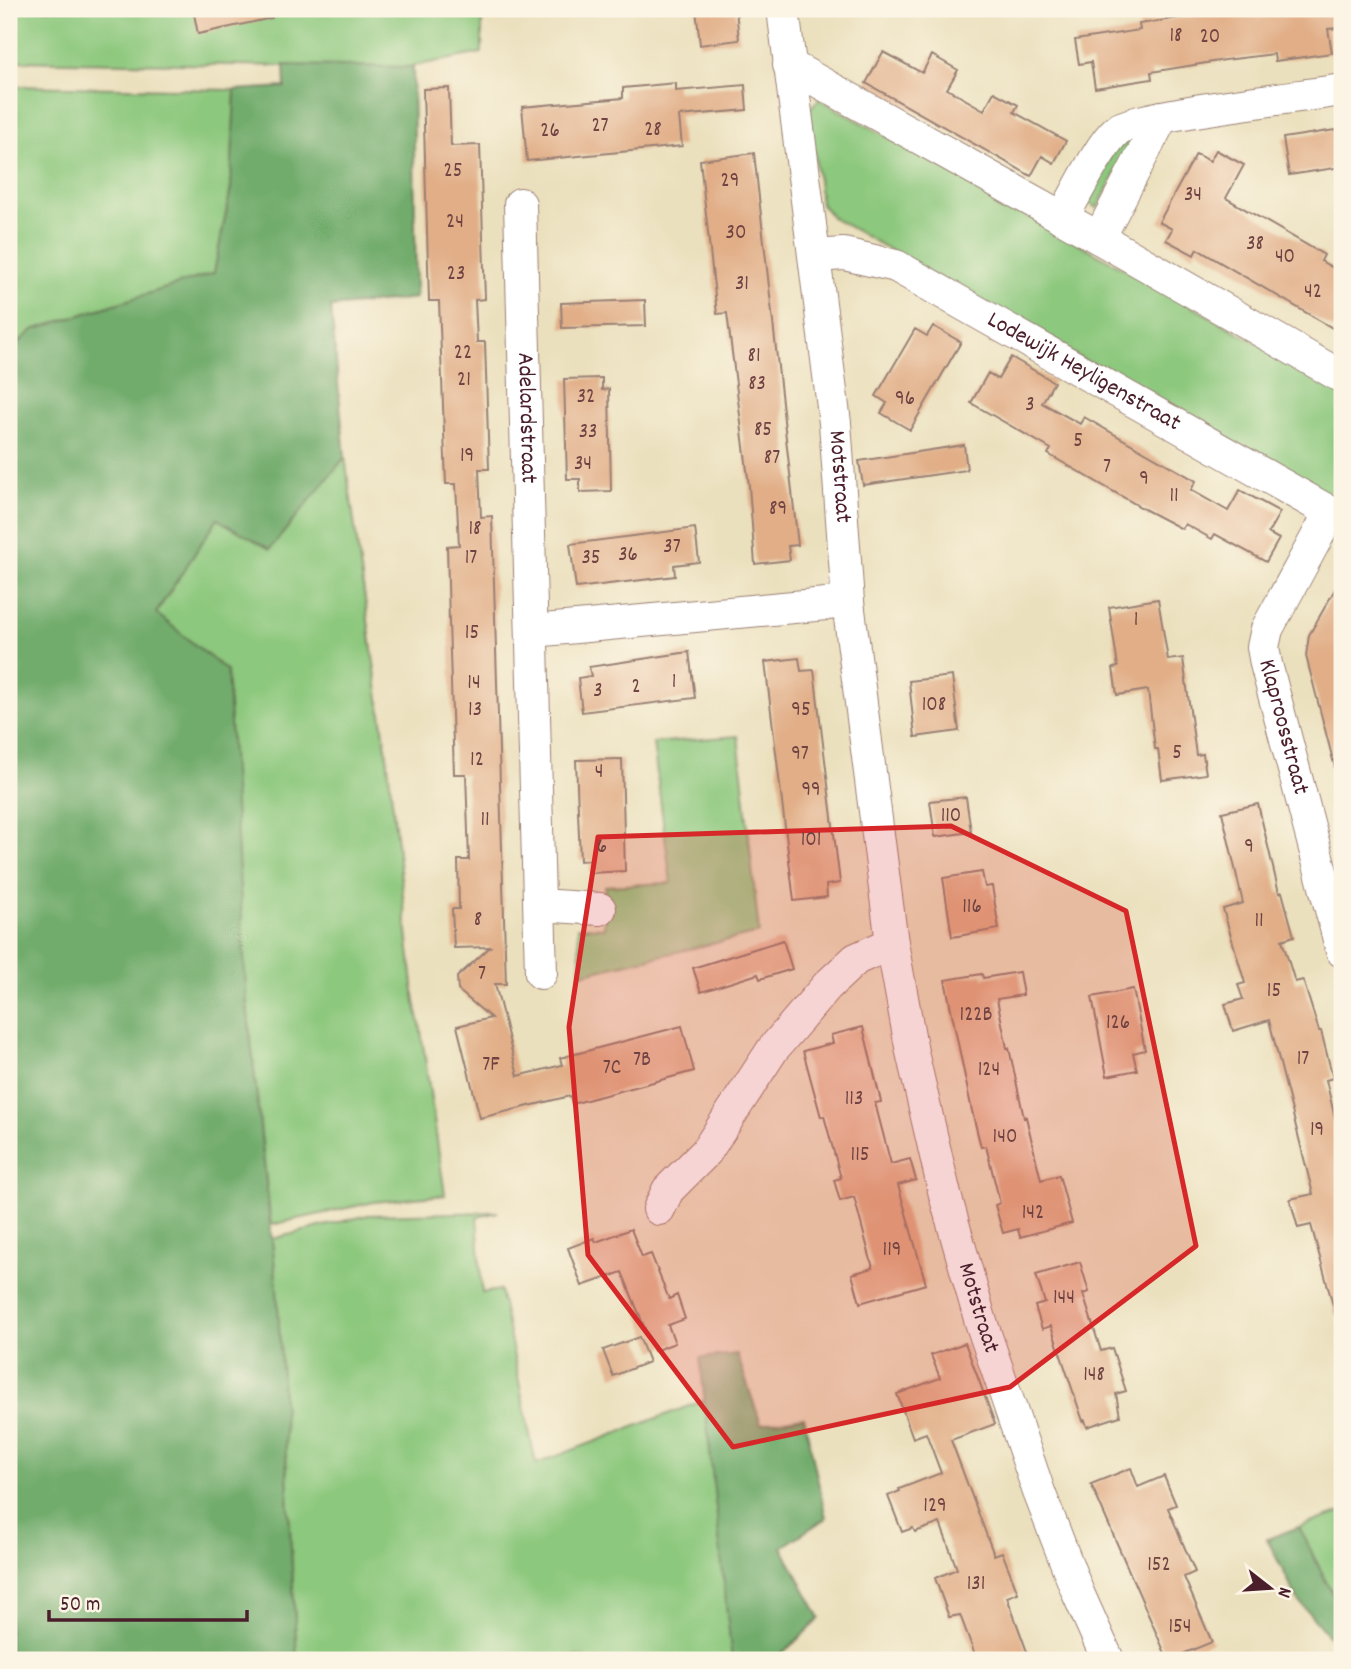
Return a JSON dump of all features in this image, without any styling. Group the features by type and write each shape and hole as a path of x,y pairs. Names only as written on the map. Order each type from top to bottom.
{"street":[{"name":"Motstraat","path":"783,9 835,423 848,602 892,943 912,1052 945,1195 980,1320 1039,1492 1078,1593 1108,1660"},
{"path":"789,65 1099,237 1342,377"},
{"path":"1062,218 1116,131 1126,125 1162,117 1342,90"},
{"path":"1099,237 1162,117"},
{"name":"Adelardstraat","path":"520,204 541,973"},
{"name":"Lodewijk Heyligenstraat","path":"814,256 844,254 896,265 1336,516"},
{"name":"Klaproosstraat","path":"1336,516 1267,629 1263,648 1265,664 1342,951"},
{"path":"533,631 848,602"},
{"path":"540,905 600,909"},
{"path":"659,1209 668,1190 706,1152 773,1049 827,986 856,959 892,943"}],"highlighted area":[{"path":"951,826 1126,911 1196,1246 1010,1387 733,1447 588,1255 569,1027 598,837"}],"green space":[{"path":"9,9 482,9 482,53 403,68 9,61"},
{"path":"284,65 413,67 416,298 331,307 345,457 270,549 217,519 156,613 227,671 247,1004 277,1288 297,1660 9,1660 9,351 33,330 214,273 231,188 235,90 285,87"},
{"path":"9,86 235,90 231,188 214,273 33,330 9,351"},
{"path":"819,99 1342,390 1342,507 832,217 821,204 809,109"},
{"path":"1127,141 1131,143 1097,209 1088,201 1113,151"},
{"path":"345,457 387,756 415,1002 445,1195 374,1202 271,1225 247,1004 156,613 218,518 270,549"},
{"path":"738,736 759,933 581,974 578,927 604,928 605,886 671,883 653,743"},
{"path":"498,1212 477,1217 482,1293 500,1290 536,1464 705,1400 732,1660 584,1660 583,1656 497,1660 297,1660 272,1239 368,1215"},
{"path":"737,1354 761,1424 804,1417 826,1518 782,1547 820,1618 776,1660 732,1660 700,1358"},
{"path":"1342,1512 1342,1613 1299,1527"},
{"path":"1299,1527 1342,1613 1342,1652 1298,1600 1267,1539"}],"building":[{"path":"193,9 271,9 272,18 198,34"},
{"path":"696,9 736,9 739,40 700,45"},
{"path":"1238,9 1337,9 1339,28 1328,29 1332,53 1275,61 1274,54 1225,60 1151,72 1152,79 1095,88 1091,62 1079,64 1075,40 1140,30 1139,24"},
{"path":"883,52 922,73 932,55 958,70 947,89 984,110 994,92 1018,105 1014,112 1066,141 1054,163 1042,156 1031,176 866,83"},
{"path":"676,83 676,91 745,85 747,110 679,116 682,146 527,161 522,107 623,98 623,88"},
{"path":"449,88 451,146 480,145 485,299 475,300 477,342 485,342 489,469 479,469 481,517 492,516 506,984 495,984 518,1076 562,1065 560,1058 682,1026 694,1071 572,1104 570,1096 480,1118 457,1026 491,1018 458,990 457,977 490,947 454,948 452,909 459,909 458,860 469,860 466,774 454,774 449,622 447,546 459,545 456,484 446,484 439,301 429,301 423,89"},
{"path":"1342,129 1342,167 1289,175 1283,138"},
{"path":"1216,150 1244,165 1226,198 1324,255 1321,261 1342,273 1342,318 1336,330 1197,249 1194,255 1166,240 1172,229 1159,222 1196,154 1210,161"},
{"path":"754,153 798,545 788,546 790,560 755,564 749,486 727,313 717,314 700,160"},
{"path":"645,300 646,326 562,328 561,303"},
{"path":"933,326 961,342 910,430 881,413 887,403 876,396 915,329 927,336"},
{"path":"1011,357 1054,382 1042,403 1080,424 1084,417 1196,481 1191,490 1228,511 1240,490 1280,512 1268,533 1279,539 1266,562 1215,534 1212,539 1185,524 1182,529 1144,509 1048,454 1051,449 971,403 988,373 998,379"},
{"path":"602,378 602,390 609,389 611,491 580,492 580,479 567,479 564,379"},
{"path":"964,445 967,470 863,485 859,461"},
{"path":"695,528 699,562 674,565 675,576 576,588 570,544"},
{"path":"1342,577 1342,767 1335,768 1306,656 1309,635"},
{"path":"1158,599 1168,660 1183,658 1196,755 1203,754 1206,774 1162,780 1158,749 1155,749 1148,690 1117,695 1113,668 1118,667 1109,607"},
{"path":"689,652 695,698 582,712 578,678 591,676 589,667"},
{"path":"799,658 801,671 814,670 840,883 826,885 827,897 794,901 765,662"},
{"path":"952,676 959,731 915,737 909,681"},
{"path":"622,759 625,871 590,873 590,860 580,861 576,760"},
{"path":"966,797 971,832 935,837 930,801"},
{"path":"1258,804 1279,893 1282,892 1294,936 1282,940 1295,982 1303,980 1321,1031 1333,1078 1326,1080 1338,1131 1342,1130 1342,1315 1336,1316 1311,1225 1298,1228 1290,1199 1313,1194 1269,1020 1233,1031 1225,1004 1243,999 1238,985 1245,983 1223,909 1243,903 1222,812"},
{"path":"982,872 985,887 992,886 999,929 952,937 943,878"},
{"path":"783,940 792,969 760,979 758,974 701,992 693,968"},
{"path":"1019,972 1023,995 997,999 1007,1048 1041,1180 1059,1175 1072,1223 1020,1237 1018,1229 1003,1233 995,1205 1000,1203 986,1146 981,1147 972,1111 945,980"},
{"path":"1133,989 1145,1050 1133,1053 1137,1070 1107,1076 1092,997"},
{"path":"863,1027 881,1102 875,1103 891,1164 910,1159 916,1180 898,1185 926,1284 860,1303 852,1274 873,1268 854,1197 840,1201 834,1180 841,1178 803,1051 833,1043 831,1035"},
{"path":"631,1229 642,1257 651,1254 669,1299 677,1295 685,1319 668,1325 675,1343 654,1351 622,1272 582,1286 568,1248 594,1238 596,1242"},
{"path":"1080,1262 1089,1292 1083,1294 1101,1351 1112,1348 1126,1391 1116,1394 1120,1416 1087,1427 1051,1326 1042,1329 1035,1306 1045,1303 1036,1275"},
{"path":"639,1337 649,1362 613,1376 603,1350"},
{"path":"965,1343 995,1424 951,1440 994,1555 1002,1552 1018,1593 1007,1597 1030,1660 977,1660 960,1615 949,1617 935,1578 957,1569 940,1523 915,1532 913,1528 902,1532 888,1496 941,1473 926,1433 913,1438 897,1394 940,1378 931,1355"},
{"path":"1131,1468 1138,1487 1164,1476 1176,1505 1168,1508 1195,1572 1184,1577 1212,1642 1168,1660 1091,1484"}]}
